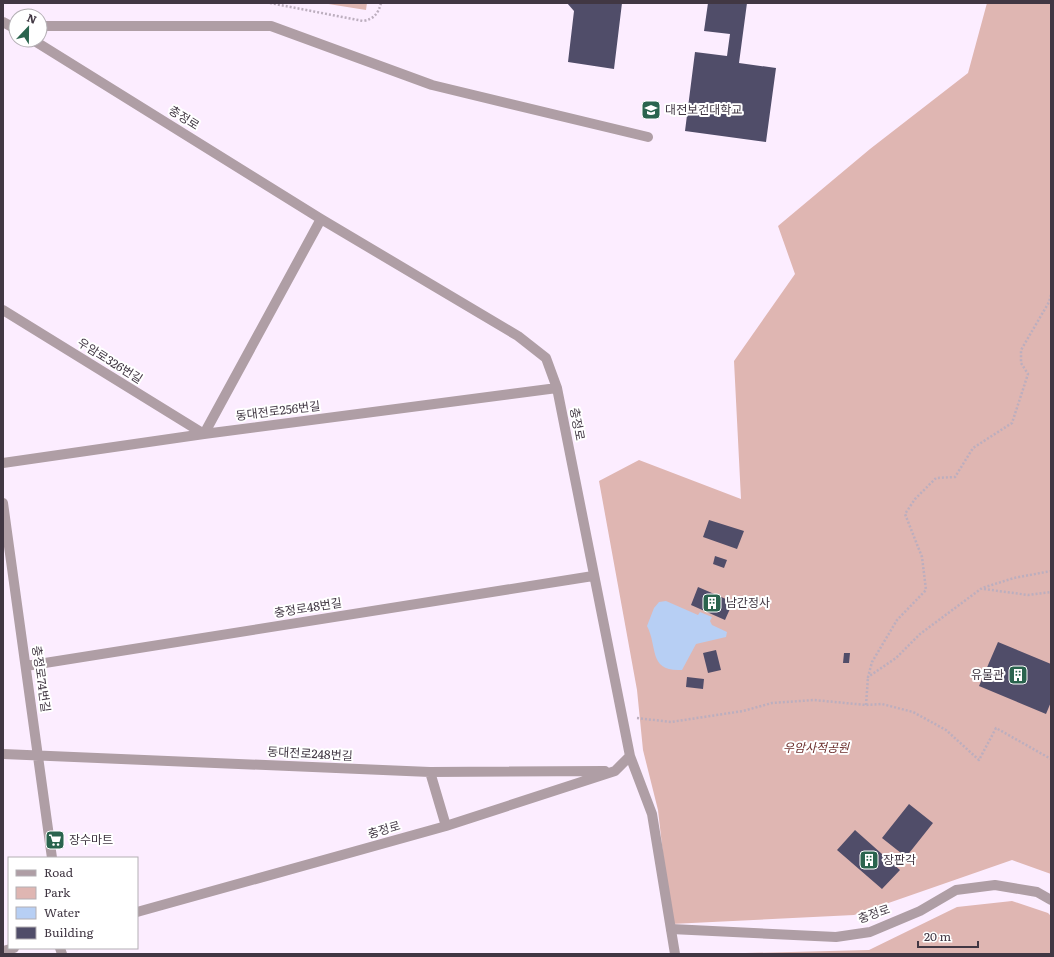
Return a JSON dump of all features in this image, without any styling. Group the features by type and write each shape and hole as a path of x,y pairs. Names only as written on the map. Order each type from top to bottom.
{"street":[{"path":"48,26 271,26 432,85 648,137"},
{"name":"충정로","path":"46,48 321,219 518,336 546,358 557,388 593,576 630,756 652,814 675,954"},
{"path":"204,434 321,219"},
{"name":"우암로326번길","path":"3,310 204,434"},
{"name":"동대전로256번길","path":"3,463 204,434 557,388"},
{"name":"충정로74번길","path":"3,503 52,857"},
{"name":"충정로48번길","path":"26,666 593,576"},
{"name":"동대전로248번길","path":"3,754 430,772 615,771"},
{"name":"충정로","path":"138,912 446,826 615,771 630,756"},
{"path":"430,772 446,826"},
{"name":"충정로","path":"671,929 836,937 870,932 920,910 956,890 995,885 1037,892 1051,900"}],"path":[{"path":"270,3 362,21 371,19 376,15 381,3"},
{"path":"866,706 868,677 872,662 898,620 926,590 922,557 905,514 915,499 936,478 955,477 973,448 1012,423 1028,374 1021,362 1021,350 1049,302 1051,295"},
{"path":"868,677 896,658 920,634 982,588 1014,578 1051,571"},
{"path":"982,588 1028,595 1051,592"},
{"path":"623,717 671,722 743,711 772,703 814,700 866,706 882,704 913,712 946,730 979,760 996,728 1051,759"}],"green space":[{"path":"322,3 367,3 366,10"},
{"name":"우암사적공원","path":"987,3 1051,3 1051,874 1012,860 854,915 671,924 658,810 643,750 637,690 599,481 639,460 741,499 734,361 795,274 778,226 870,149 968,73"},
{"path":"1012,901 1048,913 1051,916 1051,954 707,954 869,950 957,907"}],"water":[{"path":"666,601 698,615 700,612 712,617 710,621 712,625 727,632 726,637 696,644 682,670 671,670 664,667 659,662 656,657 647,626 654,608 659,602"}],"building":[{"path":"567,3 622,3 614,69 568,62 574,11"},
{"path":"708,3 747,3 739,63 776,68 766,142 685,131 695,52 727,56 730,34 704,31"},
{"path":"709,520 744,531 737,549 703,537"},
{"path":"715,556 727,560 724,568 713,564"},
{"name":"남간정사","path":"698,587 733,602 725,620 691,605"},
{"name":"유물관","path":"998,642 1051,664 1051,702 1046,714 979,686"},
{"path":"716,650 721,670 708,673 703,653"},
{"path":"844,653 850,653 849,663 843,663"},
{"path":"687,677 704,679 703,689 686,687"},
{"path":"909,804 933,823 906,857 882,838"},
{"name":"장판각","path":"855,830 900,870 882,889 837,850"}],"place":[{"name":"대전보건대학교","path":"651,110"},
{"name":"남간정사","path":"712,603"},
{"name":"유물관","path":"1018,675"},
{"name":"장수마트","path":"55,840"},
{"name":"장판각","path":"869,860"}]}
